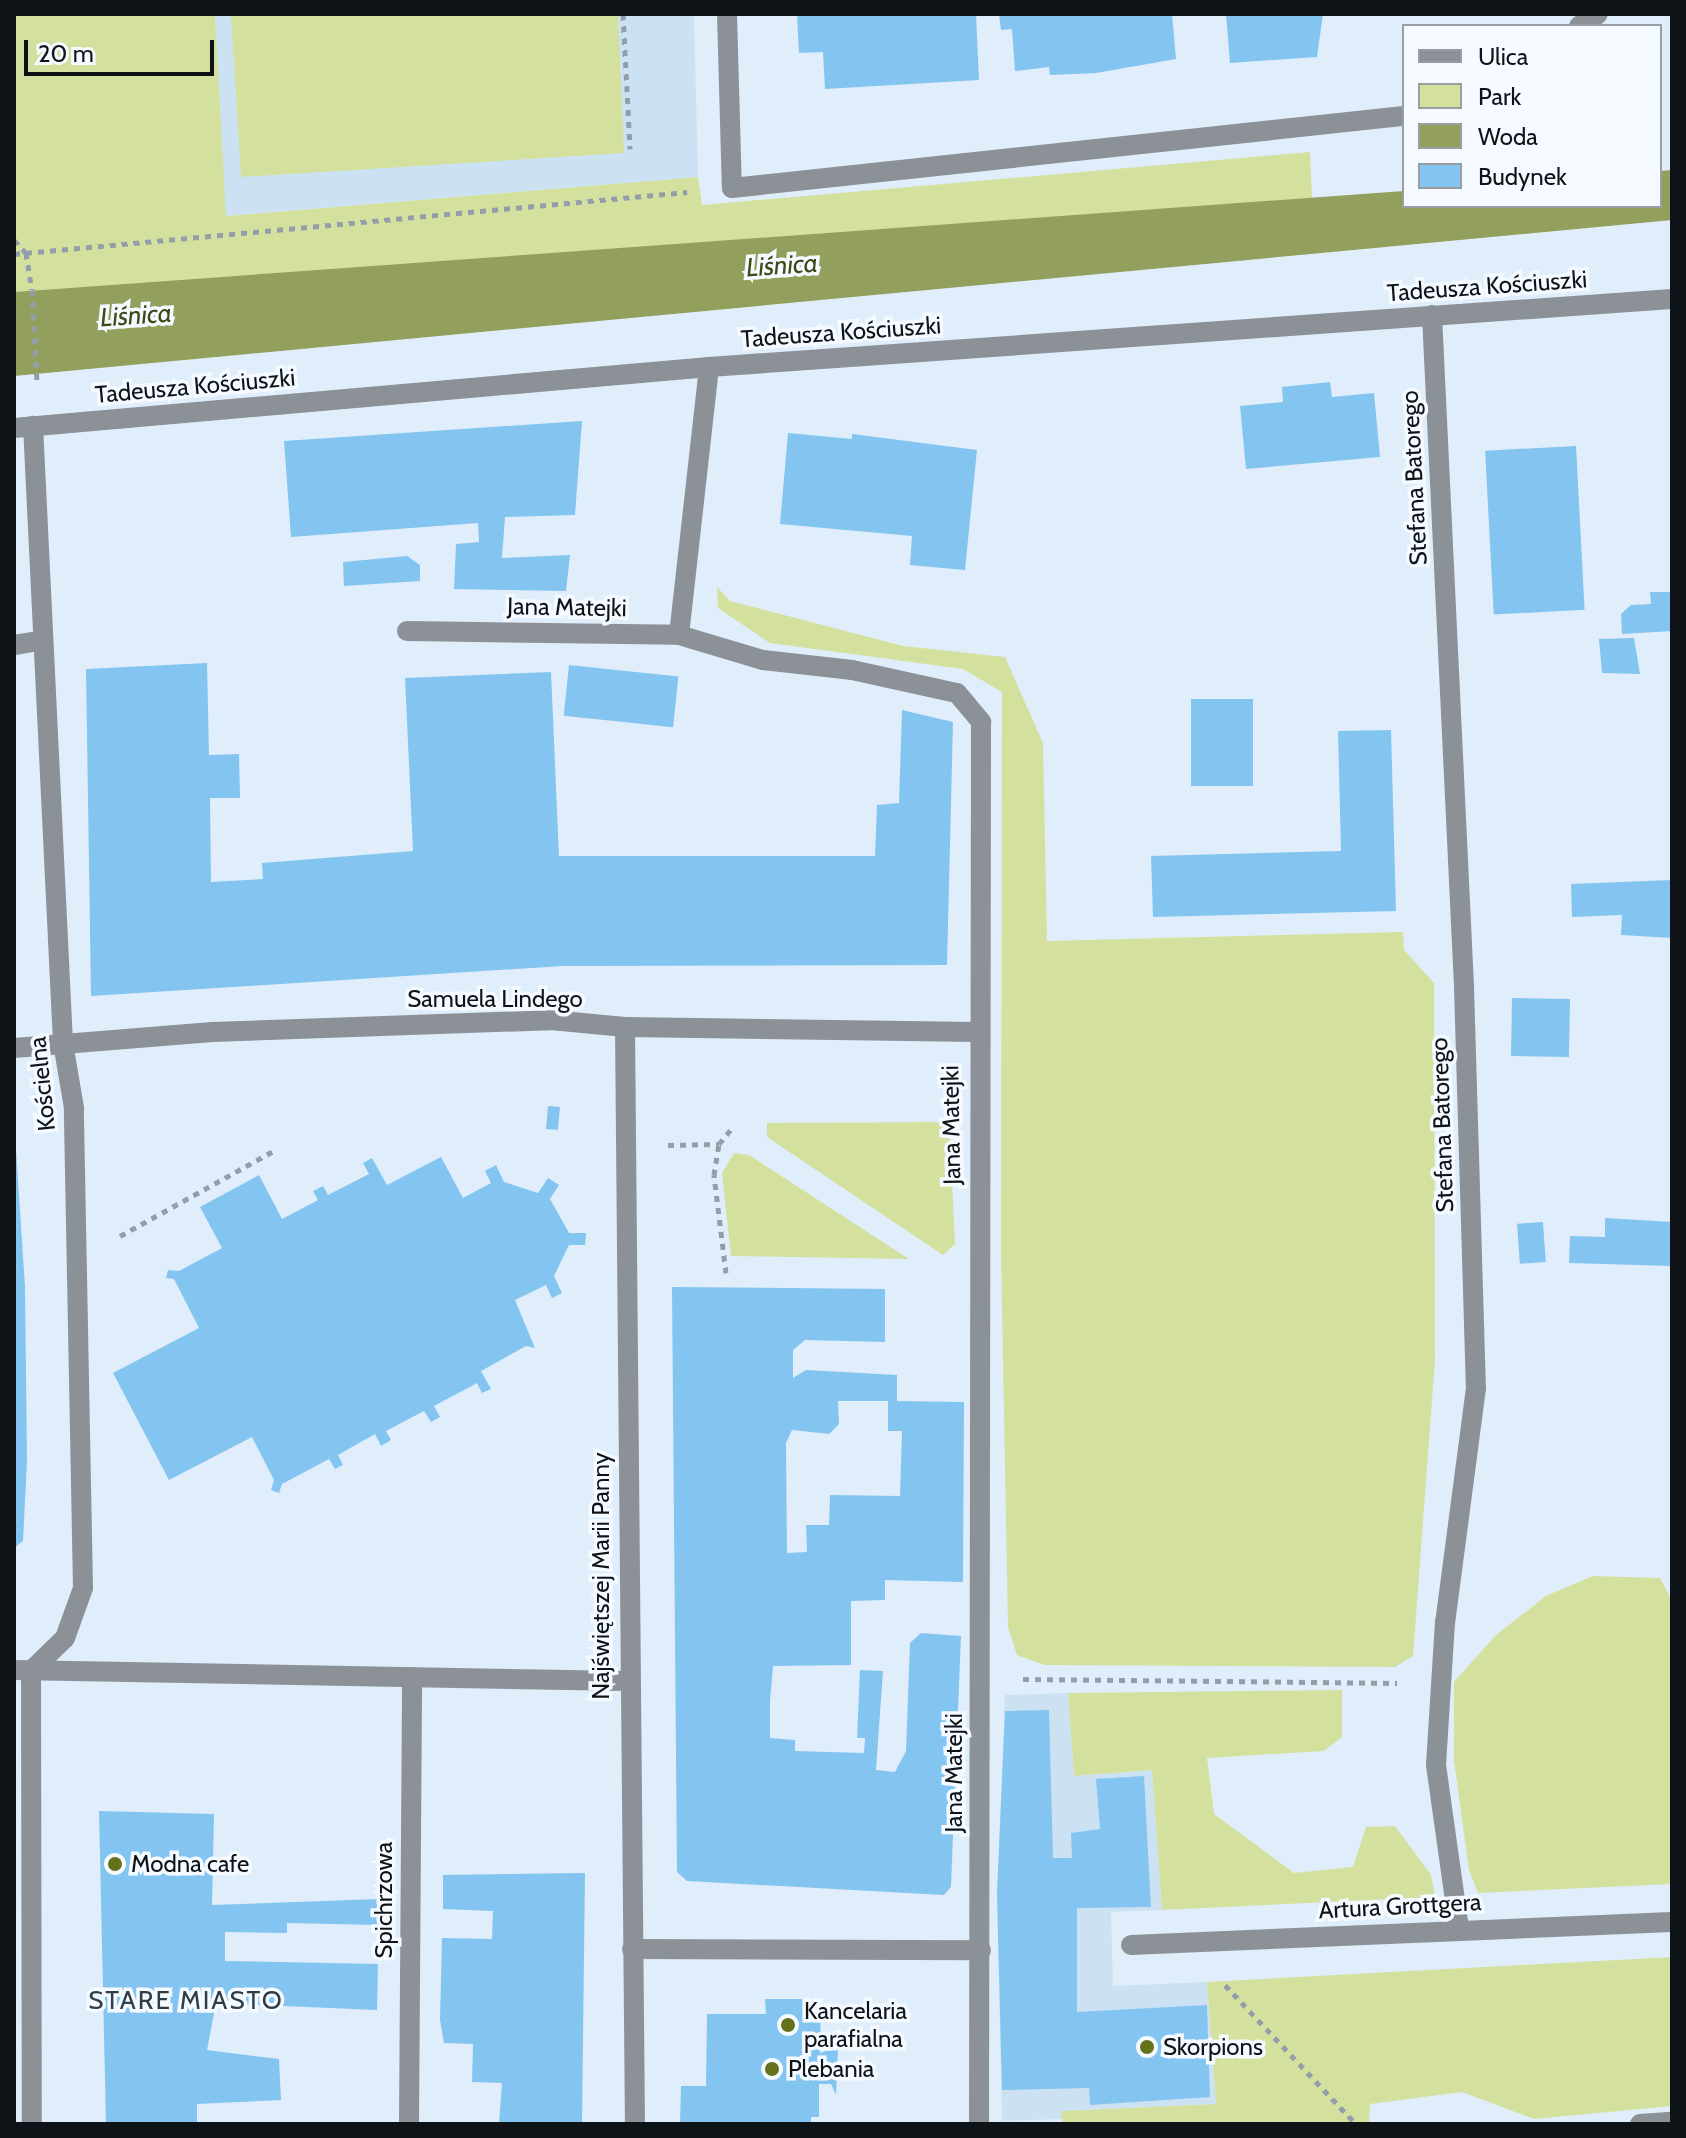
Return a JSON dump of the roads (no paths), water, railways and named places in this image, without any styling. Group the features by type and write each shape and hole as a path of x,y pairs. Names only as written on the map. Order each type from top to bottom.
{"street":[{"path":"727,14 732,188 1402,116"},
{"name":"Tadeusza Kościuszki","path":"24,427 709,367 1672,299"},
{"name":"Stefana Batorego","path":"1432,315 1464,971 1476,1388 1442,1684 1436,1765 1459,1929"},
{"path":"679,635 709,367"},
{"name":"Kościelna","path":"22,1670 65,1638 83,1588 74,1108 63,1043 40,641 24,427"},
{"name":"Jana Matejki","path":"407,631 679,635 763,660 931,686 971,702 981,722 977,1032 979,2124"},
{"path":"14,645 40,641"},
{"name":"Samuela Lindego","path":"14,1048 63,1043 551,1020 625,1027 977,1032"},
{"name":"Najświętszej Marii Panny","path":"625,1027 628,1681 635,2124"},
{"path":"32,2124 22,1670 628,1681"},
{"name":"Spichrzowa","path":"409,2124 412,1677"},
{"name":"Artura Grottgera","path":"1131,1945 1672,1922"},
{"path":"632,1949 981,1950"},
{"path":"1640,2124 1672,2122"}],"water":[{"name":"Liśnica","path":"1672,170 1672,220 14,376 14,292 1402,191 1402,208 1662,208 1662,171"}],"place":[{"name":"Modna cafe","path":"115,1864"},
{"name":"Kancelaria parafialna","path":"788,2025"},
{"name":"Skorpions","path":"1147,2047"},
{"name":"Plebania","path":"772,2069"}],"district":[{"name":"STARE MIASTO","path":"186,2001"}]}
